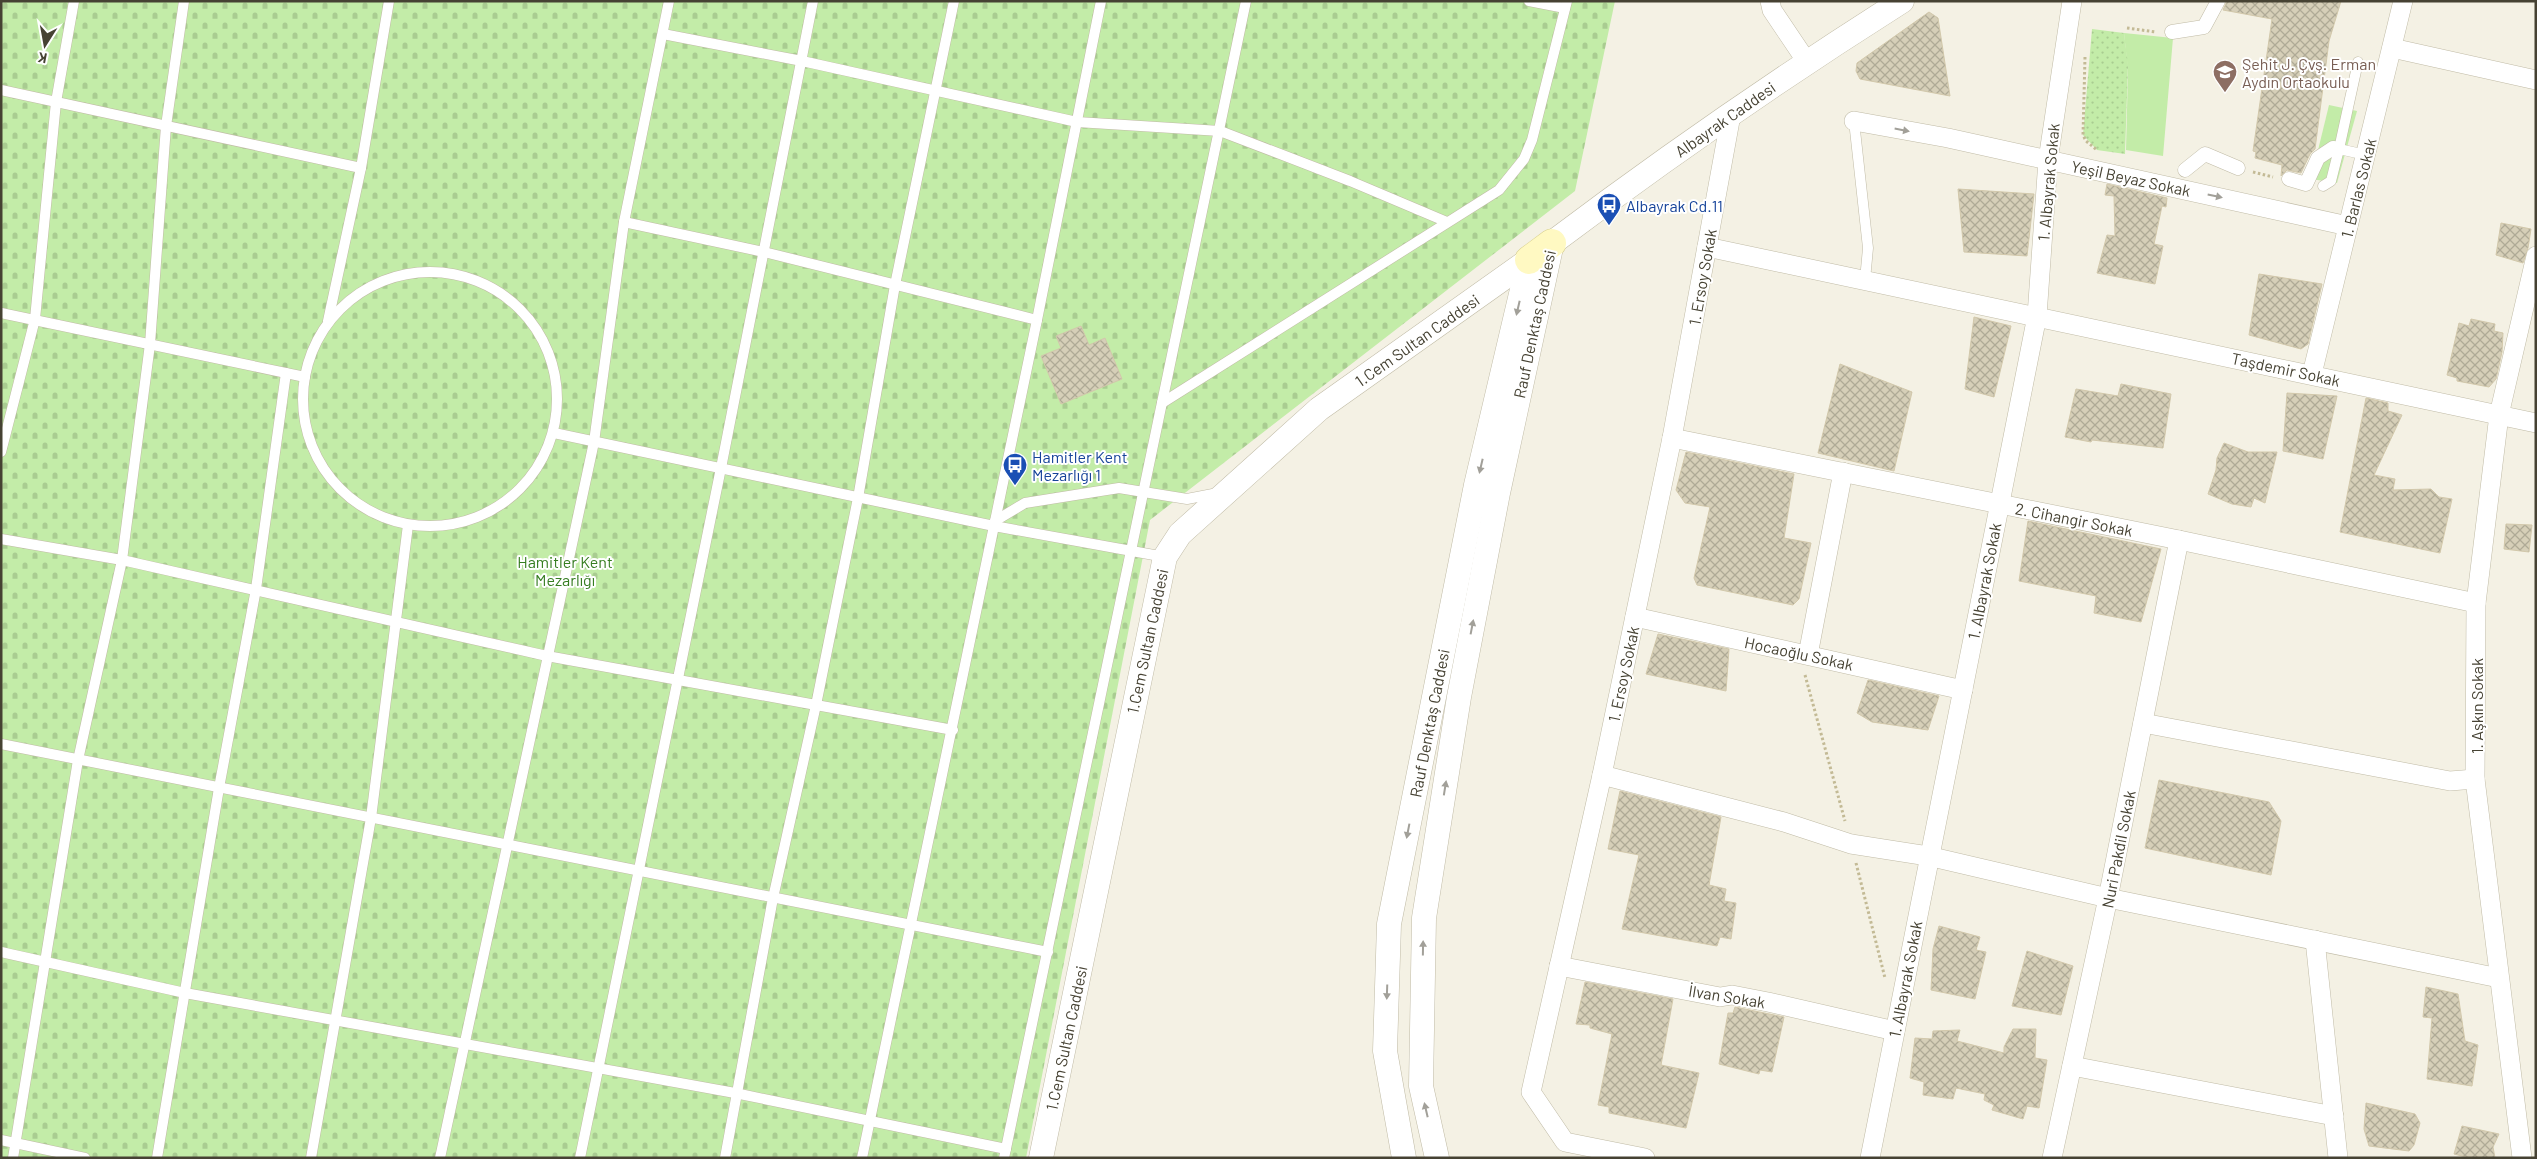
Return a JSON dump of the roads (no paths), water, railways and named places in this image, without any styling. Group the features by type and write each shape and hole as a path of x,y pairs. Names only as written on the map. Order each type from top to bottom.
{"main road":[{"name":"Rauf Denktaş Caddesi","path":"1529,260 1552,243"}],"street":[{"path":"1770,1 1772,10 1807,62"},
{"name":"Albayrak Caddesi","path":"1552,243 1629,185 1807,62 1902,1"},
{"path":"2058,1 2069,22"},
{"name":"1. Albayrak Sokak","path":"1870,1158 1928,856 2037,316 2048,160 2072,1"},
{"path":"2172,32 2204,27 2218,1"},
{"name":"1. Barlas Sokak","path":"2312,374 2403,1"},
{"path":"2392,48 2536,80"},
{"name":"1. Ersoy Sokak","path":"1645,1158 1565,1142 1531,1092 1602,775 1672,438 1731,115"},
{"name":"Yeşil Beyaz Sokak","path":"1854,121 2048,160 2348,226"},
{"path":"2289,180 2306,184 2318,158 2333,148 2339,149"},
{"path":"2185,170 2205,154 2238,168"},
{"name":"Rauf Denktaş Caddesi","path":"1437,1158 1421,1086 1424,918 1461,687 1498,493 1552,243"},
{"name":"Taşdemir Sokak","path":"1707,247 2536,423"},
{"name":"1. Aşkın Sokak","path":"2522,1158 2475,779 2476,603 2499,415 2536,256"},
{"name":"Rauf Denktaş Caddesi","path":"1404,1158 1385,1052 1389,924 1476,485 1529,260"},
{"name":"1.Cem Sultan Caddesi","path":"1041,1158 1165,557 1180,534 1319,409 1529,260"},
{"name":"2. Cihangir Sokak","path":"1672,438 2179,540 2476,603"},
{"path":"1808,656 1843,472"},
{"name":"Nuri Pakdil Sokak","path":"2052,1158 2108,898 2179,540"},
{"name":"Hocaoğlu Sokak","path":"1635,617 1963,690"},
{"path":"2143,723 2450,780 2475,779"},
{"path":"1602,775 1784,822 1851,844 1928,856 2108,898 2499,978"},
{"path":"2315,940 2338,1158"},
{"name":"İlvan Sokak","path":"1559,966 1720,997 1732,996 1753,999 1895,1031"},
{"path":"2072,1066 2334,1116"}],"lane":[{"path":"1,452 35,319 56,102 74,1"},
{"path":"13,1158 78,760 122,560 150,344 166,126 184,1"},
{"path":"328,322 361,168 390,1"},
{"path":"440,1158 594,442 624,222 669,1"},
{"path":"580,1158 814,1"},
{"path":"725,1158 773,898 816,705 858,498 895,285 954,1"},
{"path":"862,1158 1037,320 1101,1"},
{"path":"1,952 185,993 736,1093 870,1121 1005,1153 1246,1"},
{"path":"1162,404 1499,190 1524,159 1532,140 1566,4 1529,1"},
{"path":"663,34 802,61 1076,122 1220,131 1447,222"},
{"path":"2324,186 2331,181 2358,62"},
{"path":"1,90 361,168"},
{"path":"1854,121 1868,248 1865,280"},
{"path":"2339,149 2366,156"},
{"path":"624,222 764,252 1037,320"},
{"path":"430,271 468,277 504,295 532,322 551,356 558,395 554,433 538,468 514,496 482,516 445,526 408,526 368,511 334,485 311,449 302,408 305,377 314,343 328,322 356,295 391,277 430,271"},
{"path":"1,313 305,377"},
{"path":"157,1158 218,788 256,589 286,373"},
{"path":"554,433 858,498 1165,557"},
{"path":"995,523 1025,503 1119,488 1187,499 1229,490"},
{"path":"311,1158 371,818 394,620 408,526"},
{"path":"1,540 122,560 547,656 952,730"},
{"path":"1,744 1048,952"},
{"path":"1,1140 84,1158"}],"place":[{"name":"Şehit J. Çvş. Erman Aydın Ortaokulu","path":"2225,93"},
{"name":"Albayrak Cd.11","path":"1609,226"},
{"name":"Hamitler Kent Mezarlığı 1","path":"1015,486"}],"park label":[{"name":"Hamitler Kent Mezarlığı","path":"565,570"}]}
